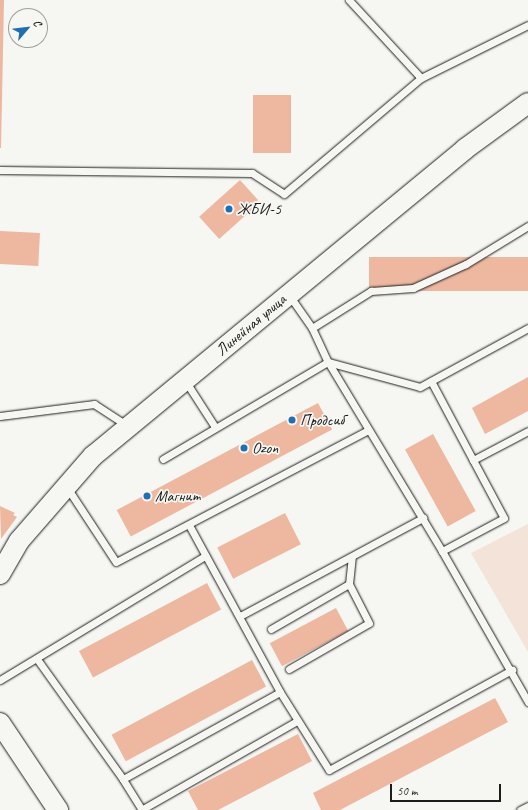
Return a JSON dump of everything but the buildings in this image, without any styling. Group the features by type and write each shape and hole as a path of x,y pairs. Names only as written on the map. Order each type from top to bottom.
{"main road":[{"name":"Линейная улица","path":"0,574 19,541 93,456 127,425 185,381 288,293 465,149 528,102"},
{"path":"0,723 58,810"}],"lane":[{"path":"349,0 422,78"},
{"path":"0,170 252,173 284,194 422,78 528,25"},
{"path":"312,328 371,291 413,288 466,264 528,226"},
{"path":"288,293 312,328 328,362 423,518 512,670 528,702"},
{"path":"164,460 215,427 328,362 420,387 528,328"},
{"path":"185,381 215,427"},
{"path":"431,381 504,518 442,551"},
{"path":"0,416 94,404 127,425"},
{"path":"66,486 116,562 369,430"},
{"path":"473,460 528,431"},
{"path":"240,616 423,518"},
{"path":"189,525 240,616 280,692 329,770 512,670"},
{"path":"0,680 206,556"},
{"path":"289,669 369,623 349,584 352,557"},
{"path":"271,628 349,584"},
{"path":"37,659 123,779 142,810 297,721"},
{"path":"123,779 280,692"},
{"path":"520,810 528,806"}],"shaded area":[{"path":"528,524 528,652 471,553"}],"place":[{"name":"ЖБИ-5","path":"229,209"},
{"name":"Продсиб","path":"292,420"},
{"name":"Ozon","path":"244,448"},
{"name":"Магнит","path":"147,496"}]}
